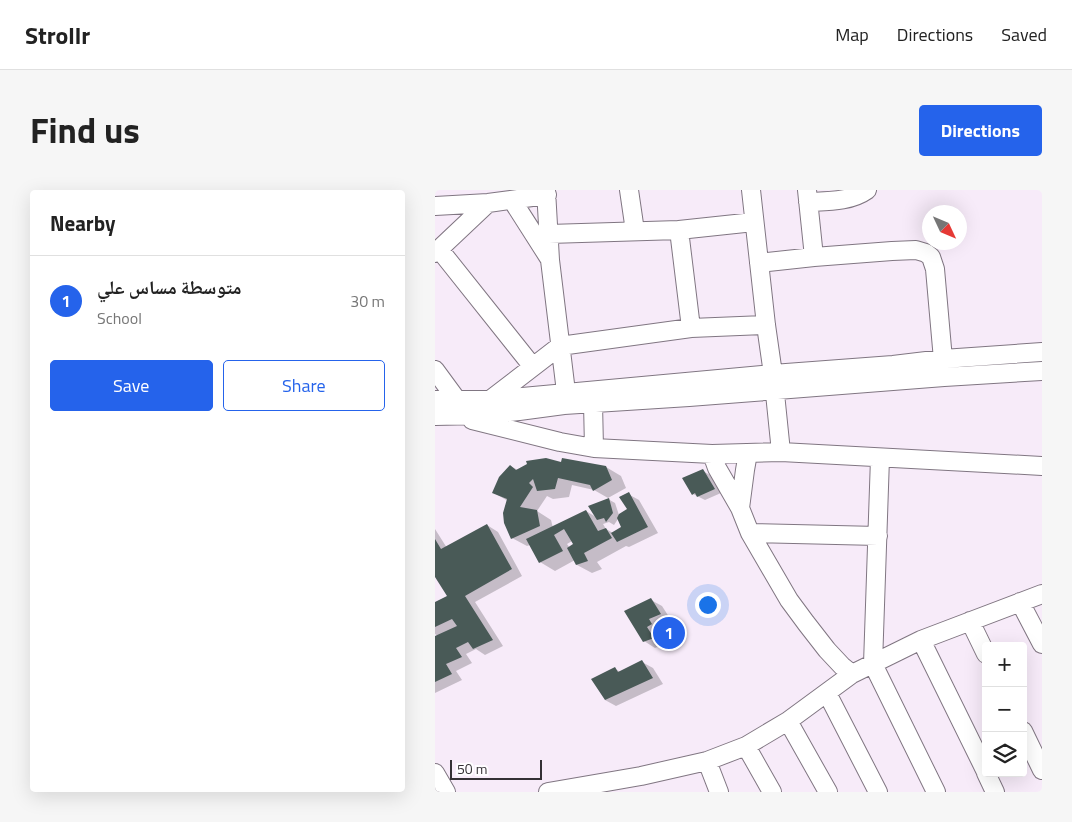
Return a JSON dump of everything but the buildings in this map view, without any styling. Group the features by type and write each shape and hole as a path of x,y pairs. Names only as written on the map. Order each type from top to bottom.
{"street":[{"path":"629,190 635,231"},
{"path":"751,190 781,452"},
{"path":"814,257 807,196 834,201 860,195 867,190"},
{"path":"435,206 512,200 547,192 550,260 561,346 565,399"},
{"path":"512,200 550,260"},
{"path":"488,202 437,251 533,367"},
{"path":"549,234 679,230 754,222"},
{"path":"679,230 691,328"},
{"path":"759,263 892,251 916,250 926,252 931,257 935,269 944,377"},
{"path":"490,400 561,346 691,328 766,325"},
{"path":"843,377 943,359 1042,352"},
{"path":"435,370 448,410"},
{"path":"448,410 490,400 565,399 593,396 689,397 774,382 843,377 944,377 1042,371"},
{"path":"593,396 594,448"},
{"path":"448,410 480,414 519,411 565,399"},
{"path":"435,400 448,410 560,442 594,448 712,454 781,452 1042,466"},
{"path":"740,508 748,453"},
{"path":"712,454 717,468 740,508 750,534 789,600 827,650 852,674"},
{"path":"880,458 873,664 936,792"},
{"path":"750,534 877,536"},
{"path":"548,792 623,779 707,761 746,746 789,721 852,674 921,640 1042,594"},
{"path":"1021,602 1042,644"},
{"path":"970,621 982,646"},
{"path":"921,640 982,765"},
{"path":"827,693 878,792"},
{"path":"789,721 828,792"},
{"path":"1023,732 1042,770"},
{"path":"746,746 771,792"},
{"path":"707,761 719,792"},
{"path":"988,777 995,792"},
{"path":"608,792 623,779"}],"place":[{"name":"متوسطة مساس علي","path":"669,633"}]}
